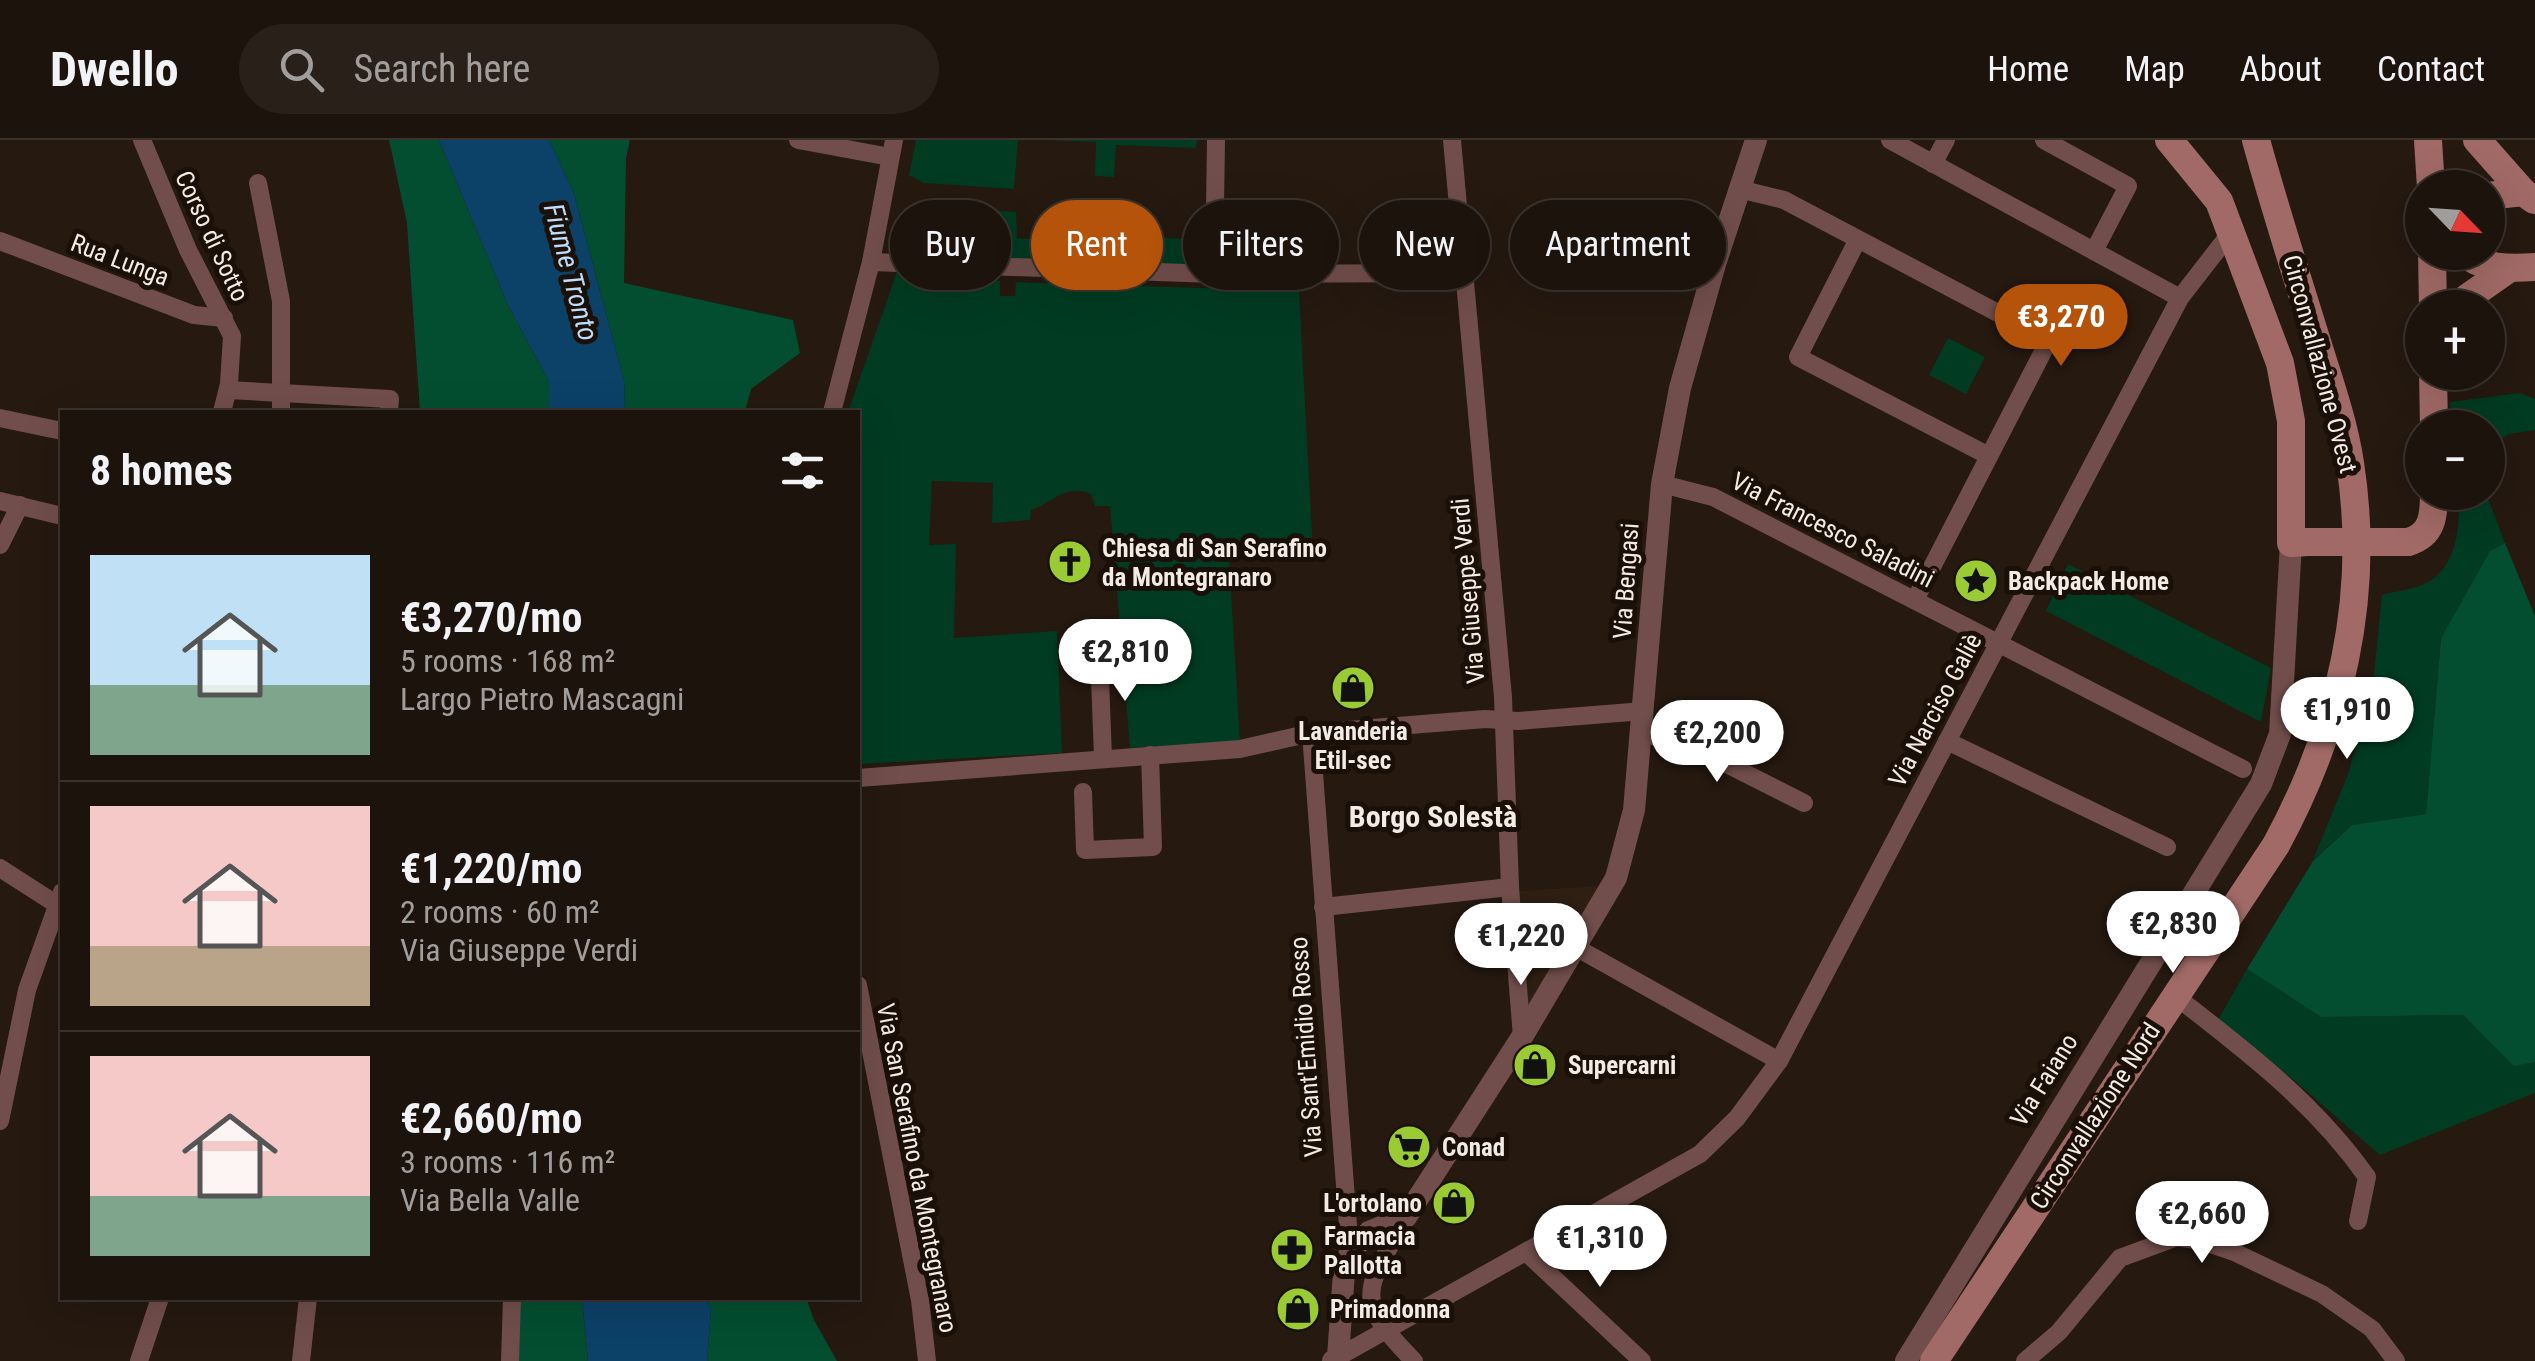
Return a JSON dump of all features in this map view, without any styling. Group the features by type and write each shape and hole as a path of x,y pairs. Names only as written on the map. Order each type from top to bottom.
{"main road":[{"path":"2169,140 2220,202 2280,363 2291,421 2300,542 2408,542 2421,538 2434,510"},
{"path":"2428,140 2430,170"},
{"path":"2477,140 2529,197"},
{"name":"Circonvallazione Ovest","path":"2256,144 2350,459 2357,522 2356,589 2349,651"},
{"path":"2481,290 2521,268"},
{"name":"Circonvallazione Nord","path":"1934,1361 2276,845 2317,763 2349,651"}],"street":[{"name":"Corso di Sotto","path":"142,140 188,250 232,336 223,410"},
{"path":"798,140 892,149 872,262 833,410"},
{"path":"1215,200 1216,140"},
{"name":"Via Giuseppe Verdi","path":"1452,140 1457,200"},
{"name":"Via Bengasi","path":"1384,1330 1373,1312 1369,1293 1374,1276 1406,1217 1522,1037 1616,878 1634,810 1662,484 1684,371 1756,140"},
{"path":"1890,140 2180,298"},
{"path":"1933,164 1946,140"},
{"path":"2044,140 2128,186 2094,252"},
{"path":"258,183 281,301 281,410"},
{"path":"1740,189 1772,195 2048,340 1915,600"},
{"name":"Via Narciso Galiè","path":"1335,1359 1700,1154 1737,1118 1779,1062 2180,298 2232,231"},
{"name":"Rua Lunga","path":"0,241 194,315 224,318"},
{"path":"1857,241 1798,357 1989,456"},
{"path":"872,262 1183,273"},
{"name":"Via Giuseppe Verdi","path":"1464,290 1504,720 1510,888 1522,1037"},
{"path":"228,390 390,399 389,410"},
{"path":"0,418 60,431"},
{"name":"Via Francesco Saladini","path":"1662,484 1713,497 2243,769"},
{"path":"0,501 60,515"},
{"path":"0,545 20,505"},
{"name":"Via Faiano","path":"1906,1361 2262,784 2280,734 2300,542"},
{"path":"1099,652 1104,758"},
{"path":"860,778 1240,749 1311,732 1486,719 1643,722 1804,803"},
{"name":"Via Sant'Emidio Rosso","path":"1311,732 1350,1252 1344,1272 1335,1359"},
{"path":"1947,741 2167,846"},
{"path":"1082,792 1085,850 1153,847 1150,755"},
{"path":"0,868 60,898 25,998 0,1121"},
{"path":"1324,907 1510,888"},
{"path":"1576,948 1779,1062"},
{"name":"Via San Serafino da Montegranaro","path":"860,995 920,1300 926,1361"},
{"path":"2174,995 2267,1066 2342,1140 2367,1176 2358,1221"},
{"path":"1350,1252 1368,1232 1406,1217"},
{"path":"2024,1361 2059,1332 2120,1258 2177,1237 2234,1252 2322,1294 2372,1329 2396,1361"},
{"path":"1526,1253 1637,1359"},
{"path":"140,1361 159,1300"},
{"path":"302,1361 308,1300"},
{"path":"510,1361 512,1300"},
{"path":"1384,1330 1414,1361"}],"shaded area":[{"path":"1602,886 1526,1008 1519,891"}],"green space":[{"path":"389,140 439,140 507,303 549,382 549,410 420,410 407,223"},
{"path":"549,140 630,140 626,158 624,283 793,320 800,353 751,389 746,410 625,410 624,381 574,194"},
{"path":"916,140 1018,140 1014,189 924,183 909,175"},
{"path":"1048,140 1197,140 1196,148 1116,145 1114,177 1095,176 1096,142"},
{"path":"1011,212 1016,212 1017,238 1031,239 1031,260 1011,259"},
{"path":"1163,238 1183,239 1183,268 1163,267"},
{"path":"1016,282 1031,282 1031,290 1163,290 1163,287 1299,291 1313,552 1229,558 1240,742 1130,748 1110,506 1095,506 1091,494 1074,491 1031,510 1030,520 992,523 993,483 932,481 929,545 956,544 954,638 1057,631 1062,753 860,764 860,410 849,410 891,290 1000,290 1000,296 1015,296"},
{"path":"1948,338 1985,357 1966,394 1929,375"},
{"path":"2520,393 2535,399 2535,430 2505,437 2505,410 2451,410 2450,402"},
{"path":"2459,510 2492,510 2505,543 2490,551 2441,638 2426,814 2352,825 2313,860 2348,774 2373,684 2382,595 2434,578 2450,558"},
{"path":"2505,543 2535,616 2535,1062 2514,1066 2463,1015 2321,1017 2247,969 2313,861 2352,825 2426,814 2441,638 2490,551"},
{"path":"2068,564 2271,668 2261,722 2046,611"},
{"path":"2247,969 2321,1017 2463,1015 2514,1065 2535,1062 2535,1093 2380,1155 2218,1020"},
{"path":"514,1300 582,1300 588,1361 519,1361"},
{"path":"705,1300 807,1300 837,1361 707,1361 711,1309"}],"water":[{"name":"Fiume Tronto","path":"439,140 549,140 574,194 624,381 625,410 549,410 549,382 507,303"},
{"path":"582,1300 705,1300 711,1309 707,1361 588,1361"}],"place":[{"name":"Chiesa di San Serafino da Montegranaro","path":"1070,562"},
{"name":"Backpack Home","path":"1976,581"},
{"name":"Lavanderia Etil-sec","path":"1353,688"},
{"name":"Supercarni","path":"1535,1065"},
{"name":"Conad","path":"1409,1147"},
{"name":"L'ortolano","path":"1454,1203"},
{"name":"Farmacia Pallotta","path":"1292,1250"},
{"name":"Primadonna","path":"1298,1309"}],"district":[{"name":"Borgo Solestà","path":"1433,816"}]}
